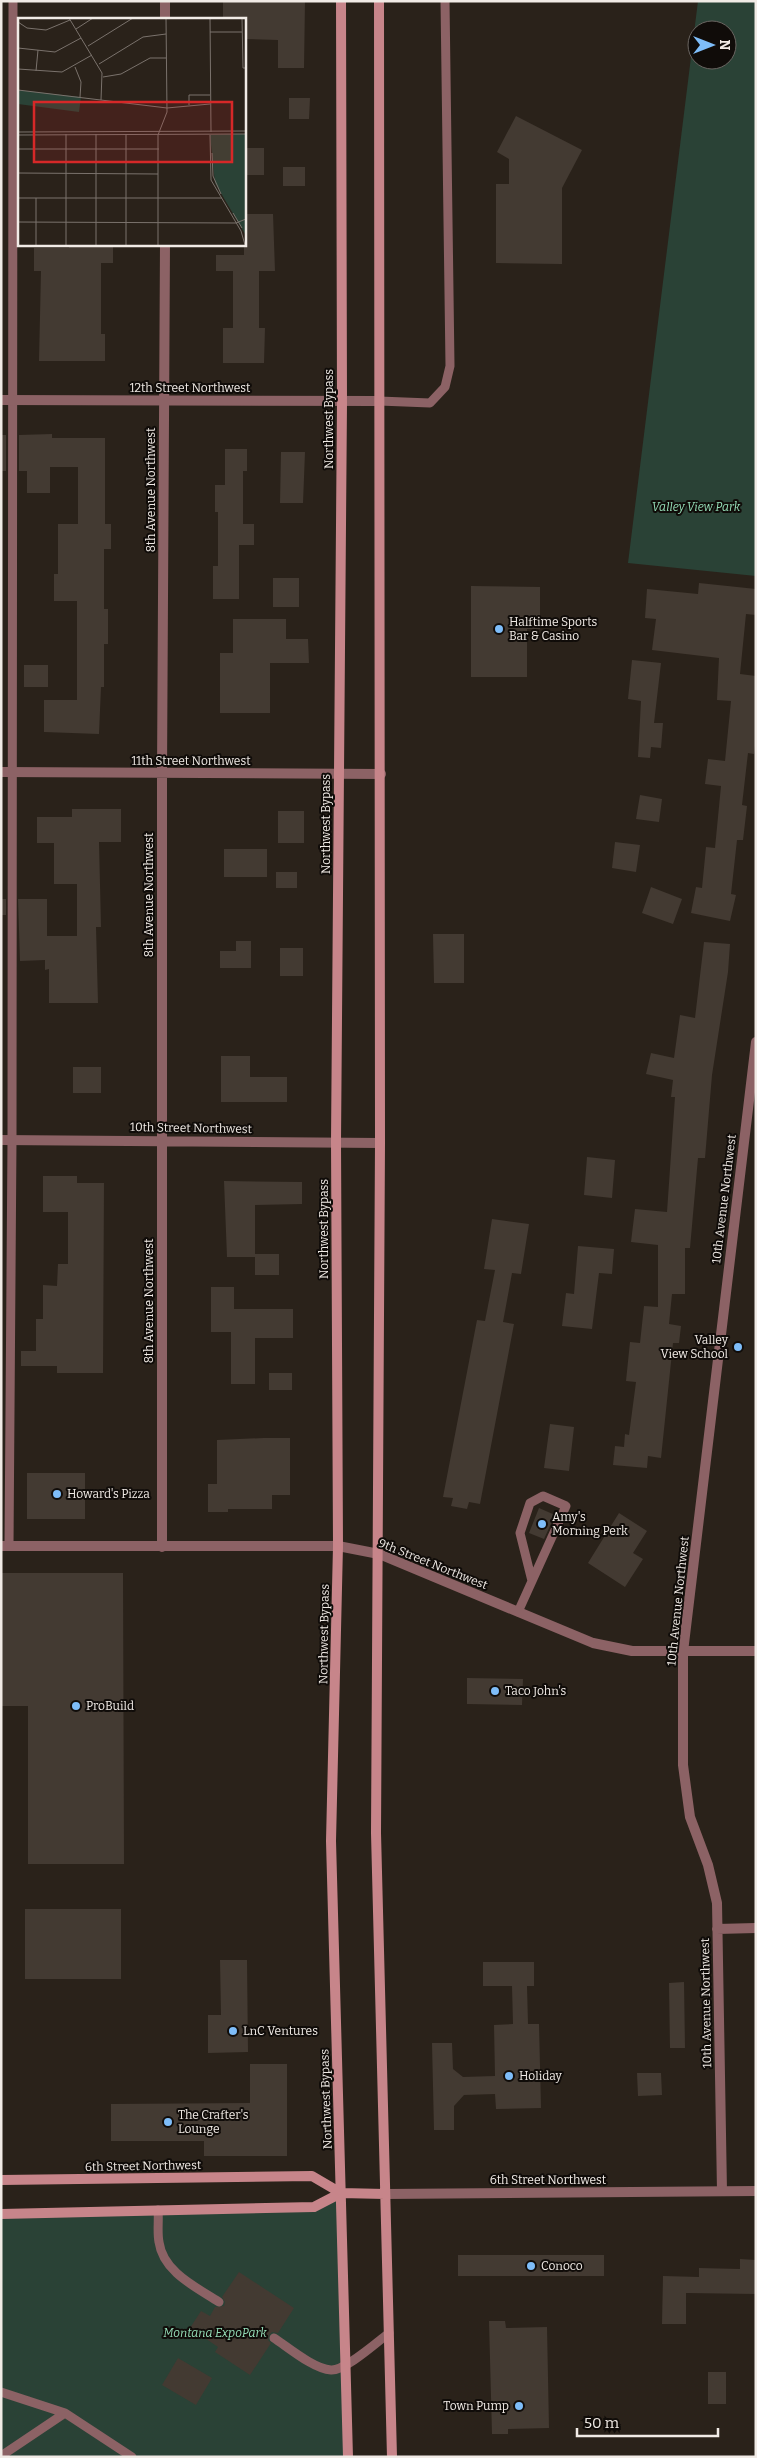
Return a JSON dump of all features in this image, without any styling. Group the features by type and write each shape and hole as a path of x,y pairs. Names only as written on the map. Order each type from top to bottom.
{"main road":[{"name":"Northwest Bypass","path":"342,1 342,402 336,1142 338,1546 331,1841 348,2457"},
{"path":"380,1 380,1143 376,1833 392,2457"},
{"name":"6th Street Northwest","path":"1,2180 312,2176 341,2193"},
{"name":"6th Street Northwest","path":"1,2214 314,2207 341,2193 385,2194"}],"street":[{"path":"165,1 165,18"},
{"name":"8th Avenue Northwest","path":"162,1547 161,1140 165,245"},
{"name":"12th Street Northwest","path":"1,400 379,401"},
{"name":"11th Street Northwest","path":"6,772 380,774"},
{"name":"10th Avenue Northwest","path":"722,2191 717,1903 708,1865 690,1817 683,1765 683,1652 756,1042"},
{"name":"10th Street Northwest","path":"1,1140 380,1143"},
{"name":"9th Street Northwest","path":"5,1546 338,1546 379,1554 593,1643 632,1651 756,1651"},
{"path":"717,1929 756,1928"},
{"name":"6th Street Northwest","path":"385,2194 756,2191"}],"lane":[{"path":"5,1546 12,1140 6,772 12,400 13,1"},
{"path":"379,401 430,403 445,388 450,366 444,1"},
{"path":"518,1612 566,1506 543,1496 530,1503 520,1533 532,1580"},
{"path":"158,2210 159,2243 165,2260 175,2272 219,2302"},
{"path":"274,2338 320,2368 333,2371 346,2365 389,2333"},
{"path":"1,2392 65,2413 132,2457"},
{"path":"1,2456 65,2413"}],"green space":[{"name":"Valley View Park","path":"698,1 756,1 756,576 628,563 689,70 737,70 737,20 696,20"},
{"name":"Montana ExpoPark","path":"341,2193 348,2457 1,2457 1,2214 313,2207"}],"building":[{"path":"223,1 305,1 304,68 278,68 278,40 245,39 245,18 223,18"},
{"path":"289,98 310,98 309,119 289,119"},
{"path":"516,116 582,150 562,188 562,264 496,263 496,184 509,184 509,159 497,152"},
{"path":"245,148 264,148 264,175 245,175"},
{"path":"283,167 305,167 305,186 283,186"},
{"path":"245,214 273,214 275,271 259,271 259,328 265,328 264,363 223,363 223,328 233,328 233,271 216,271 216,255 244,255"},
{"path":"69,245 113,245 113,263 101,263 101,334 105,334 105,361 39,361 41,271 34,271 34,248 69,248"},
{"path":"52,434 52,438 105,438 105,524 111,524 111,549 104,549 104,609 108,609 108,644 104,644 104,687 101,687 99,734 44,732 44,700 77,700 77,601 54,601 54,574 58,574 58,524 78,524 78,467 50,467 50,493 27,493 27,471 19,471 19,435"},
{"path":"1,435 6,435 6,471 1,471"},
{"path":"225,449 247,449 247,471 243,471 243,524 254,524 254,545 239,545 239,599 213,599 213,566 218,566 218,512 215,512 215,485 225,485"},
{"path":"281,452 305,452 303,503 280,503"},
{"path":"273,578 299,578 299,607 273,607"},
{"path":"699,583 756,589 756,615 746,614 740,674 756,676 756,738 754,754 748,753 742,805 747,806 743,840 737,840 731,894 736,895 730,921 691,913 696,887 702,888 706,847 715,848 721,786 705,784 708,759 725,761 731,701 717,700 719,658 652,650 656,619 645,618 647,589 698,594"},
{"path":"471,586 540,587 540,629 527,629 527,677 471,677"},
{"path":"233,619 286,619 286,639 308,639 309,663 270,663 270,713 220,713 220,653 233,653"},
{"path":"632,660 661,663 654,723 663,723 661,748 651,747 650,758 638,757 641,701 628,699"},
{"path":"24,665 48,665 48,687 24,687"},
{"path":"640,795 662,799 659,822 636,819"},
{"path":"72,809 121,809 121,842 99,842 101,927 96,927 98,1003 49,1003 49,969 45,970 45,960 20,961 18,899 47,899 47,936 77,936 77,884 54,884 54,843 37,843 37,817 72,817"},
{"path":"278,811 304,811 304,843 278,843"},
{"path":"615,842 640,845 636,872 612,868"},
{"path":"224,849 267,849 267,877 224,877"},
{"path":"276,872 297,872 297,888 276,888"},
{"path":"651,887 682,899 673,924 642,913"},
{"path":"1,899 6,899 6,915 1,915"},
{"path":"433,934 464,934 464,983 434,983"},
{"path":"236,941 251,941 251,968 220,968 220,951 236,951"},
{"path":"704,942 730,944 728,972 712,1075 705,1158 698,1158 690,1248 685,1248 685,1294 672,1294 669,1324 681,1326 679,1343 673,1343 661,1458 648,1456 647,1468 613,1465 615,1446 624,1447 625,1434 629,1435 636,1382 626,1381 630,1342 640,1343 644,1306 658,1307 658,1245 631,1242 635,1209 667,1212 675,1097 671,1097 673,1080 646,1074 651,1053 674,1058 680,1015 695,1018"},
{"path":"280,948 303,948 303,976 280,976"},
{"path":"221,1056 250,1056 250,1077 287,1077 287,1102 221,1102"},
{"path":"73,1067 101,1067 101,1093 73,1093"},
{"path":"587,1157 615,1160 612,1198 584,1195"},
{"path":"43,1176 77,1176 77,1183 104,1183 103,1373 57,1373 57,1366 21,1366 21,1351 36,1351 36,1319 43,1319 43,1285 57,1286 58,1264 68,1264 68,1212 43,1212"},
{"path":"224,1181 302,1182 302,1204 255,1205 255,1254 279,1254 279,1275 255,1275 255,1257 227,1257"},
{"path":"492,1219 529,1224 521,1274 512,1273 503,1322 514,1324 480,1504 469,1502 467,1509 451,1506 453,1498 443,1497 477,1320 485,1321 495,1270 484,1269"},
{"path":"578,1246 614,1249 612,1274 599,1273 592,1329 562,1326 566,1293 574,1294"},
{"path":"211,1287 234,1287 234,1309 293,1309 293,1338 255,1338 255,1384 231,1384 231,1332 211,1332"},
{"path":"269,1373 292,1373 292,1390 269,1390"},
{"path":"550,1424 574,1427 569,1471 544,1468"},
{"path":"290,1438 290,1495 272,1495 272,1509 228,1509 228,1512 208,1512 208,1484 217,1484 217,1440"},
{"path":"27,1473 85,1473 85,1519 27,1519"},
{"path":"539,1508 555,1515 544,1539 529,1533"},
{"path":"619,1513 647,1531 633,1553 643,1559 625,1587 588,1563"},
{"path":"1,1573 123,1573 124,1864 28,1864 28,1706 1,1706"},
{"name":"Taco John's","path":"467,1678 523,1679 522,1705 467,1704"},
{"path":"25,1909 121,1909 121,1979 25,1979"},
{"path":"220,1960 247,1960 248,2052 208,2053 208,2015 221,2015"},
{"path":"483,1962 534,1962 534,1986 527,1986 528,2024 539,2024 541,2108 496,2109 495,2094 464,2095 454,2106 454,2130 434,2130 432,2043 452,2043 453,2069 463,2077 495,2076 494,2025 513,2024 512,1986 483,1986"},
{"path":"684,1982 685,2048 670,2048 669,1983"},
{"path":"250,2064 287,2064 287,2156 204,2156 204,2141 111,2141 111,2104 250,2103"},
{"path":"637,2073 661,2073 662,2095 638,2096"},
{"name":"Conoco","path":"458,2255 604,2255 604,2276 458,2276"},
{"path":"740,2259 756,2260 756,2294 686,2293 686,2324 662,2324 663,2276 699,2277 699,2268 740,2269"},
{"path":"239,2272 294,2308 278,2333 272,2332 269,2335 268,2340 271,2343 250,2375 215,2352 218,2347 190,2328 201,2311 210,2316 215,2307 224,2306 225,2302 222,2297"},
{"path":"489,2321 505,2321 506,2328 547,2327 549,2428 508,2429 508,2434 492,2434"},
{"path":"178,2358 212,2378 196,2405 162,2385"},
{"path":"708,2372 726,2372 726,2404 708,2404"}],"place":[{"name":"Halftime Sports Bar & Casino","path":"499,629"},
{"name":"Valley View School","path":"738,1347"},
{"name":"Howard's Pizza","path":"57,1494"},
{"name":"Amy's Morning Perk","path":"542,1524"},
{"name":"Taco John's","path":"495,1691"},
{"name":"ProBuild","path":"76,1706"},
{"name":"LnC Ventures","path":"233,2031"},
{"name":"Holiday","path":"509,2076"},
{"name":"The Crafter's Lounge","path":"168,2122"},
{"name":"Conoco","path":"531,2266"},
{"name":"Town Pump","path":"519,2406"}]}
